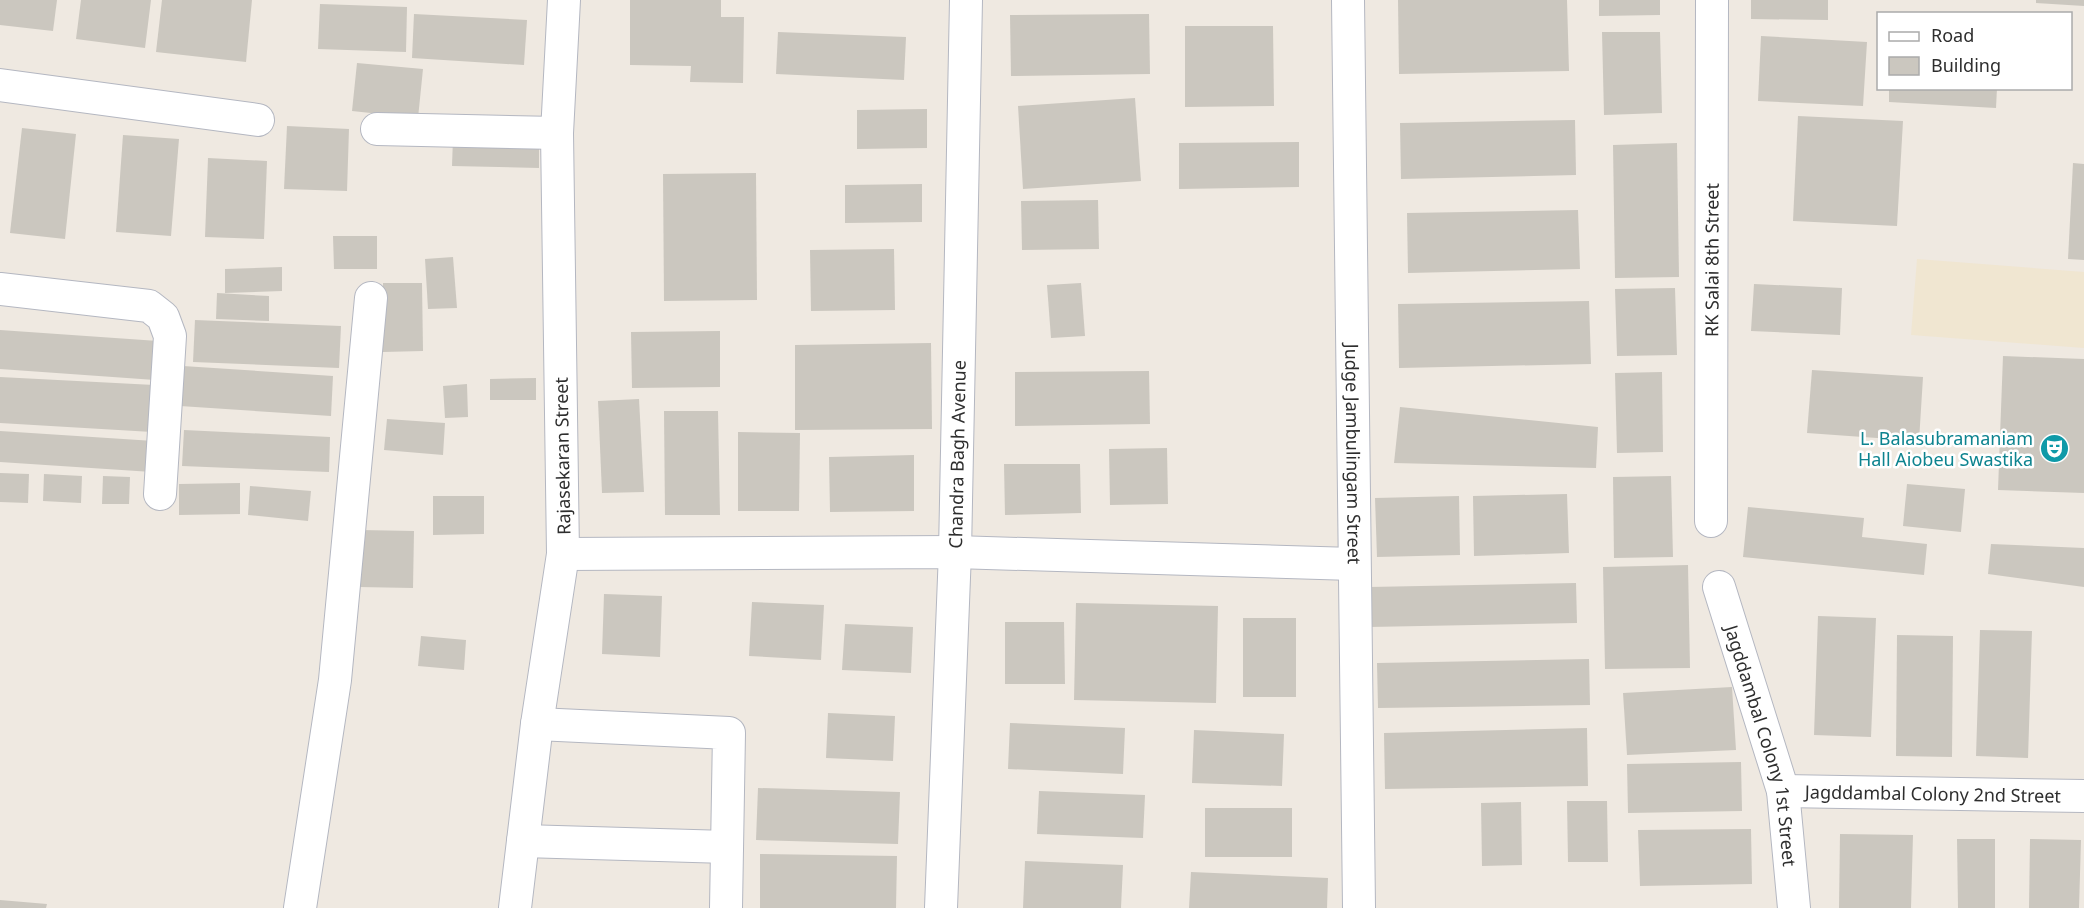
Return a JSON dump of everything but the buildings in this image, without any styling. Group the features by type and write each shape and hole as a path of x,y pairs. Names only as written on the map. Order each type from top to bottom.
{"street":[{"name":"Rajasekaran Street","path":"515,908 537,724 563,554 557,133 564,0"},
{"name":"Chandra Bagh Avenue","path":"941,908 955,552 966,0"},
{"name":"Judge Jambulingam Street","path":"1348,0 1353,564 1359,908"},
{"name":"RK Salai 8th Street","path":"1711,521 1712,0"},
{"path":"0,86 258,120"},
{"path":"377,129 557,133"},
{"path":"0,289 148,306 163,317 170,336 160,494"},
{"path":"300,908 335,680 371,298"},
{"path":"563,554 955,552 1353,564"},
{"name":"Jagddambal Colony 1st Street","path":"1719,587 1783,791 1794,908"},
{"path":"537,724 729,733 726,908"},
{"name":"Jagddambal Colony 2nd Street","path":"1783,791 2084,796"},
{"path":"523,841 727,847"}],"shaded area":[{"path":"1917,259 2084,272 2084,348 1911,335"}],"place":[{"name":"L. Balasubramaniam Hall Aiobeu Swastika","path":"2054,448"}]}
